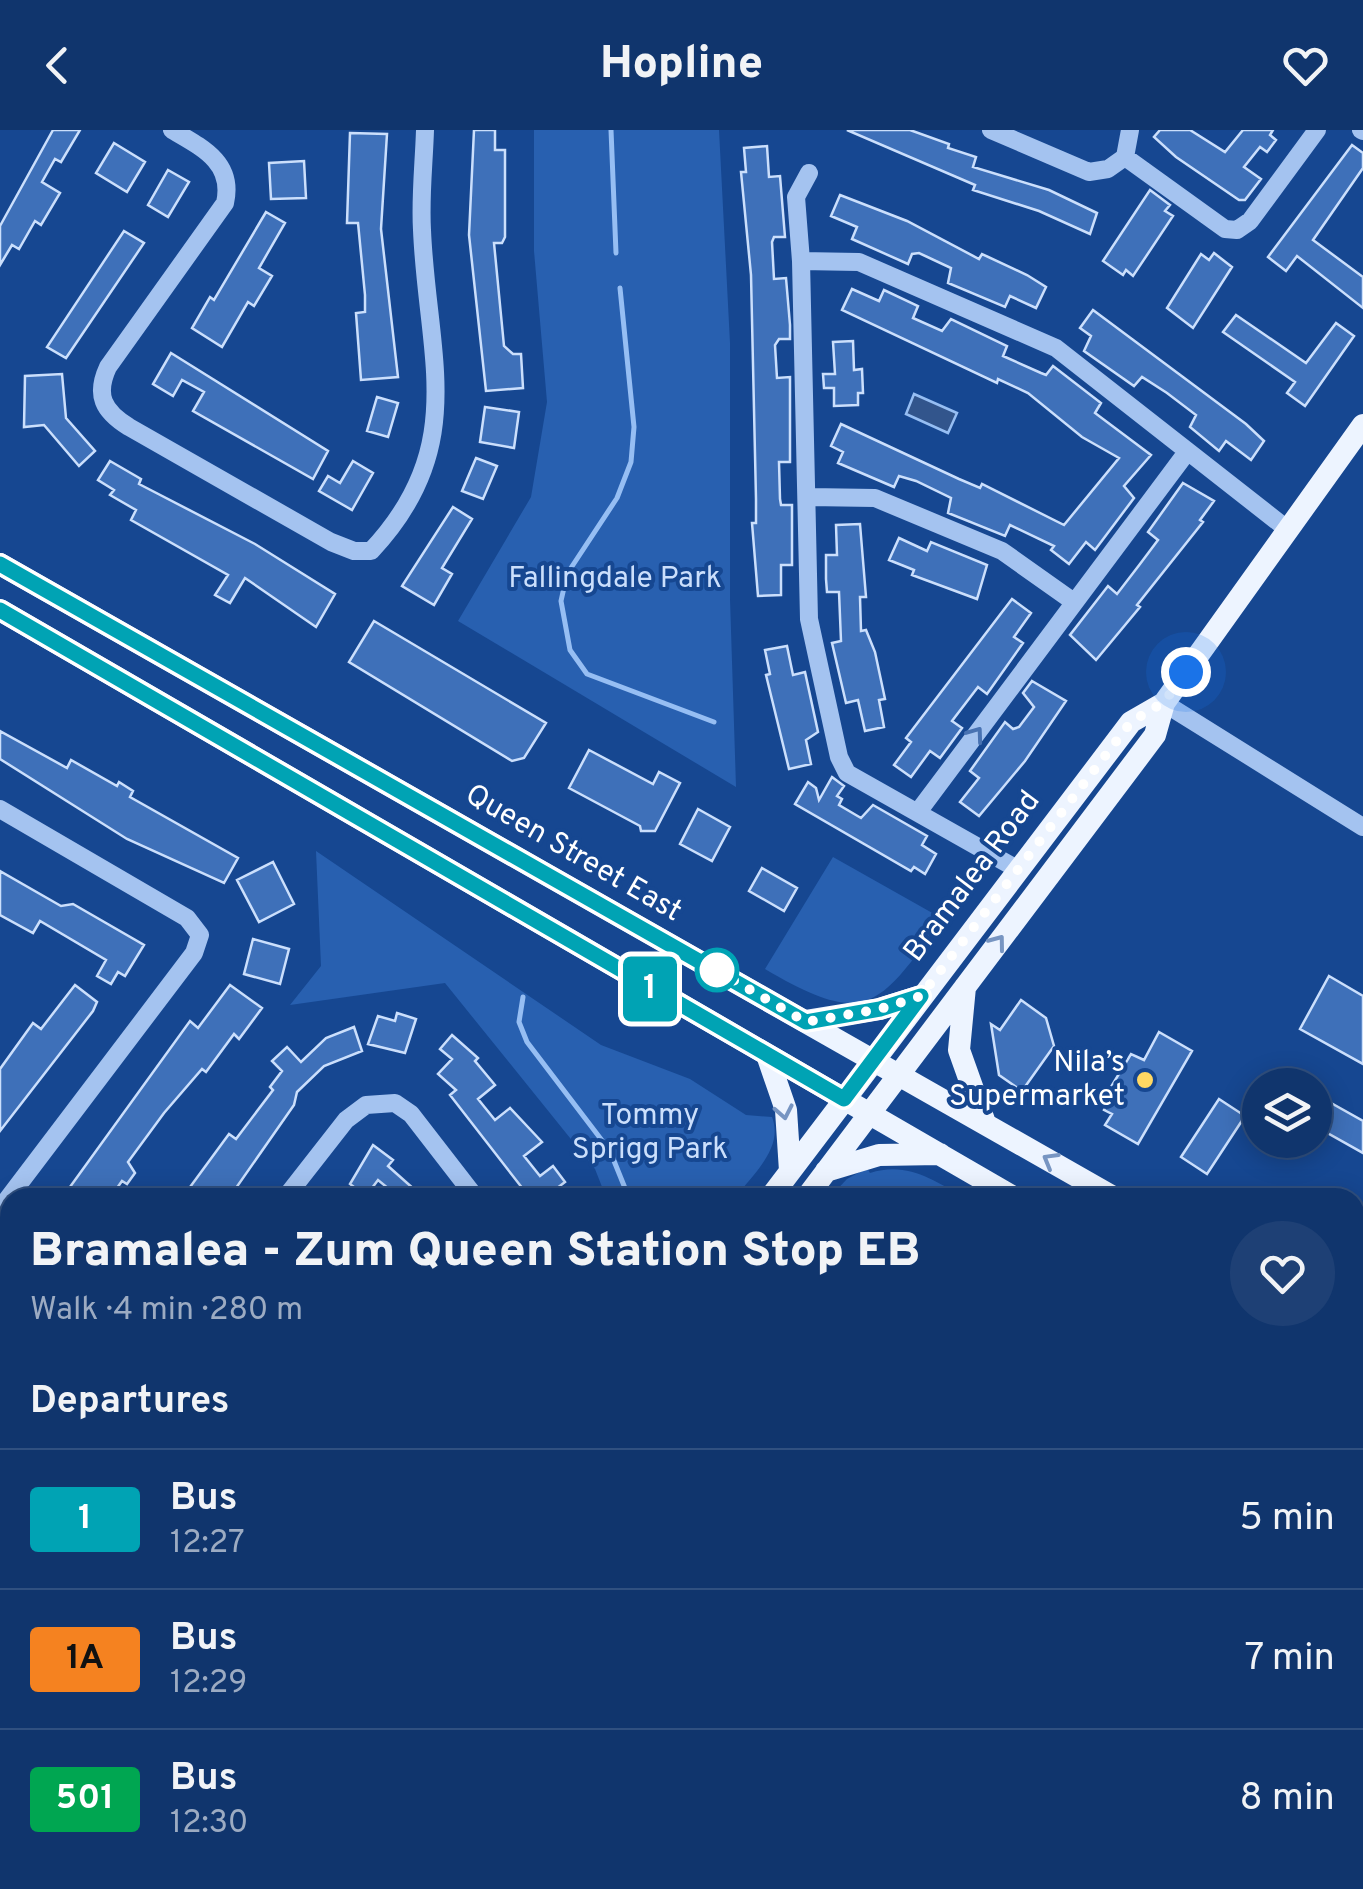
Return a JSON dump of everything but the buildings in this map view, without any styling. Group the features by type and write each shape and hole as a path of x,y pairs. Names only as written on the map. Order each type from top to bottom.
{"main road":[{"name":"Bramalea Road","path":"814,1188 1155,735 1164,702 1363,425"},
{"name":"Queen Street East","path":"0,564 1097,1188"},
{"path":"0,610 998,1188"},
{"name":"Bramalea Road","path":"777,1188 1131,722 1164,702"},
{"path":"966,984 959,1050 985,1124"},
{"path":"806,1022 880,1009 921,996"},
{"path":"767,1055 786,1110 790,1171"},
{"path":"826,1172 879,1155 940,1154"}],"street":[{"path":"172,130 222,165 229,183 225,203 108,367 101,382 101,399 113,417 129,427 331,542 354,551 371,551 390,529 426,466 434,431 438,358 422,230 425,130"},
{"path":"992,130 1089,172 1108,169 1125,157 1130,130"},
{"path":"1125,157 1225,229 1237,230 1250,221 1317,130"},
{"path":"809,173 796,197 809,497 809,619 839,757 847,773 1017,869"},
{"path":"801,261 859,262 1056,348 1287,529"},
{"path":"918,812 1186,452"},
{"path":"809,497 875,498 1002,552 1074,602"},
{"path":"1164,702 1363,827"},
{"path":"0,809 187,918 200,935 194,953 16,1188"},
{"path":"293,1188 346,1120 366,1105 395,1102 411,1114 468,1188"}],"green space":[{"name":"Fallingdale Park","path":"534,130 719,130 730,343 730,599 736,787 458,621 531,497 547,402 534,251"},
{"name":"Tommy Sprigg Park","path":"316,851 601,1045 690,1079 746,1115 772,1117 775,1128 770,1150 743,1188 602,1188 595,1169 445,983 290,1005 321,966"},
{"path":"833,857 943,919 886,989 869,999 850,1003 827,999 765,969"},
{"path":"867,1168 870,1173 896,1169 919,1174 948,1188 838,1188"}],"shaded area":[{"path":"914,394 957,413 948,433 906,414"}],"waterway":[{"path":"611,130 616,253"},
{"path":"620,288 634,427 631,462 617,498 567,574 561,601 570,650 587,674 714,722"},
{"path":"523,997 519,1022 527,1042 610,1151 625,1188"}],"bus line":[{"name":"1","path":"0,564 806,1022 880,1009 921,996 844,1099 463,882 293,778 0,610"}],"place":[{"name":"Nila’s Supermarket","path":"1145,1080"}],"route":[{"path":"717,970 702,962 806,1022 880,1009 921,996 1131,722 1164,702 1186,672"}]}
